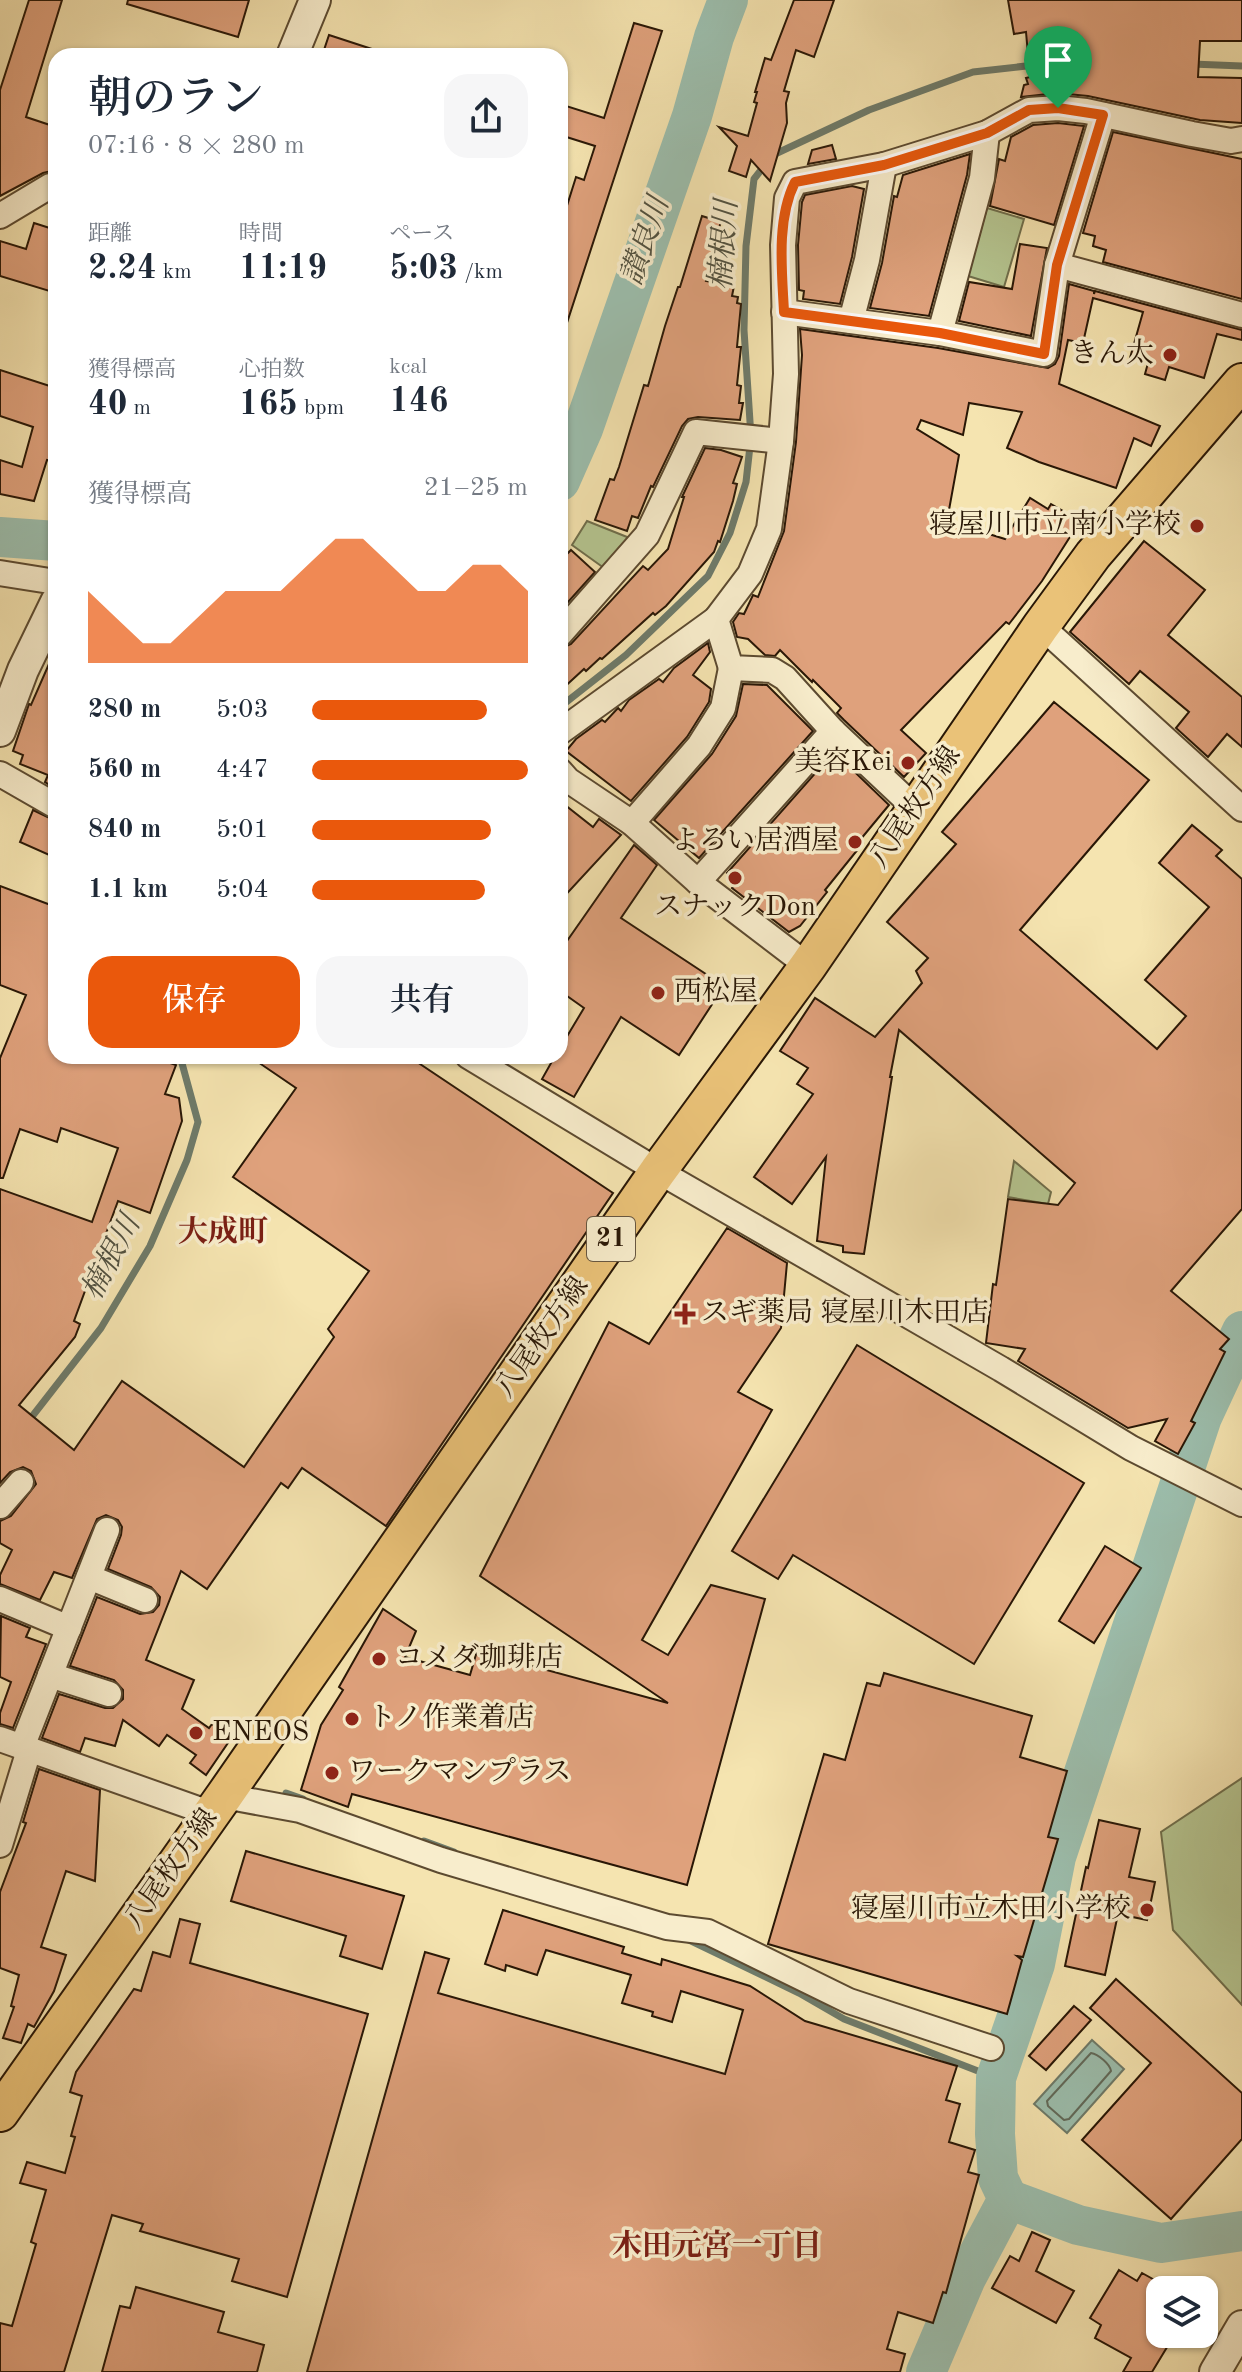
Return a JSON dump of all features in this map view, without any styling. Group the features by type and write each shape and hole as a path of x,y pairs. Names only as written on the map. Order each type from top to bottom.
{"main road":[{"name":"八尾枚方線","path":"0,2113 658,1171 808,966 1041,626 1093,555 1242,382"}],"street":[{"path":"295,48 315,0"},
{"path":"568,726 716,619 750,574 769,529 773,440 786,374 783,245 787,198 795,182 884,165 987,133 1029,110 1058,108 1231,141 1242,139"},
{"path":"784,312 940,333 1044,354 1057,265 1103,115"},
{"path":"940,333 982,178 987,133"},
{"path":"851,321 867,260 884,165"},
{"path":"0,216 48,187"},
{"path":"1057,265 1242,315"},
{"path":"568,625 647,535 696,432 773,440"},
{"path":"0,573 48,581"},
{"path":"632,823 699,746 723,708 731,668 716,619"},
{"path":"1041,626 1242,809"},
{"path":"0,731 23,670 48,633"},
{"path":"731,668 772,670 781,675 833,731 916,809"},
{"path":"698,882 833,731"},
{"path":"0,774 48,801"},
{"path":"568,783 632,823 698,882 808,966"},
{"path":"481,1064 1131,1448 1242,1504"},
{"path":"0,1506 21,1482"},
{"path":"0,1845 17,1745 50,1675 107,1530"},
{"path":"89,1577 145,1600"},
{"path":"0,1599 69,1628"},
{"path":"50,1675 109,1694"},
{"path":"17,1745 218,1805 300,1810 471,1869 667,1927 708,1932 849,2001 991,2048"},
{"path":"1215,2372 1242,2326"}],"green space":[{"path":"987,208 1024,219 1004,287 968,276"},
{"path":"587,521 632,539 604,568 572,545"},
{"path":"1014,1161 1051,1192 1048,1204 1008,1197"},
{"path":"1242,1778 1242,2005 1173,1930 1161,1832"}],"water":[{"path":"1092,2040 1124,2069 1067,2133 1034,2104"}],"building":[{"path":"29,0 62,0 26,117 48,124 48,172 0,196 0,90"},
{"path":"128,0 249,0 238,37 127,4"},
{"path":"794,0 834,0 814,57 796,50 784,91 789,92 787,123 770,181 751,160 746,177 729,171 737,146 719,127 748,136 757,103 754,102 755,92 765,58 771,60"},
{"path":"1008,0 1242,0 1242,41 1200,41 1198,77 1242,78 1242,123 1200,120 1088,96 1057,93 1021,97 1024,85 1028,84 1026,78 1030,77 1026,32 1014,34"},
{"path":"634,23 662,31 568,320 568,202 576,177 584,180 595,146 568,138 568,107 604,118"},
{"path":"329,35 369,48 325,48"},
{"path":"1058,123 1084,126 1054,225 990,206 999,159 1005,161 1011,137 1033,125"},
{"path":"1113,132 1242,159 1242,299 1103,262 1106,250 1093,246 1095,236 1083,233"},
{"path":"832,145 836,159 808,164 812,150"},
{"path":"970,154 929,316 870,308 894,196 897,197 903,175"},
{"path":"852,186 864,189 840,304 803,299 804,291 799,290 798,245 805,195"},
{"path":"702,216 721,222 706,281 734,286 732,296 738,297 737,303 741,304 737,347 741,347 737,385 741,386 739,403 743,403 740,420 688,419 651,486 638,518 632,516 627,531 595,520 610,479 614,480 619,467 644,385 648,386"},
{"path":"34,223 48,227 48,291 0,276 0,241 26,249"},
{"path":"1020,244 1047,248 1031,336 959,321 969,282 1012,289"},
{"path":"1069,284 1094,291 1094,294 1095,291 1242,330 1242,340 1217,334 1204,378 1169,367 1165,380 1145,374 1148,363 1130,358 1143,312 1093,298 1083,343 1068,340 1059,384 1160,426 1151,446 1134,438 1116,488 1007,448 1022,412 969,403 963,435 921,420 917,429 959,455 947,521 1005,539 1030,498 1048,509 1051,504 1080,521 1042,581 1009,624 1006,622 901,730 926,753 904,777 837,713 841,708 780,650 775,656 765,655 748,639 737,637 733,622 739,613 744,614 753,595 758,597 784,531 796,442 802,355 800,329 938,348 1048,368 1055,364 1059,356"},
{"path":"0,370 48,385 48,460 34,501 0,494 0,460 22,467 33,427 0,416"},
{"path":"705,448 742,457 733,483 737,484 733,501 714,552 666,606 655,615 653,613 602,659 586,671 584,669 568,684 568,645 643,566 648,570 668,549 682,497"},
{"path":"1144,541 1205,590 1168,635 1242,697 1242,747 1227,734 1208,757 1176,728 1189,712 1140,671 1129,684 1070,632"},
{"path":"571,550 595,572 568,602 568,553"},
{"path":"708,643 710,652 693,675 711,689 709,702 687,737 631,801 568,753 568,749 602,720 605,722 618,708 621,711 629,700 659,679 663,682 674,668"},
{"path":"48,666 48,775 20,764 23,755 13,751"},
{"path":"743,684 767,685 813,731 699,858 654,820 712,754 736,716"},
{"path":"1054,702 1149,780 1020,930 1157,1049 1186,1016 1145,980 1209,907 1159,863 1192,825 1222,850 1216,856 1242,879 1242,1209 1171,1291 1229,1339 1220,1349 1225,1352 1191,1421 1195,1423 1178,1454 1155,1441 1167,1419 1128,1428 1018,1361 1025,1349 986,1343 1008,1199 1058,1205 1075,1183 899,1030 864,1254 843,1252 843,1246 817,1241 826,1157 792,1204 754,1177 813,1094 797,1084 808,1068 780,1051 815,998 875,1037 922,983 916,971 928,958 887,922 956,844 942,832"},
{"path":"834,752 889,805 860,840 863,843 825,890 827,892 800,926 789,932 732,888 737,881 727,873"},
{"path":"568,807 593,827 599,819 621,835 568,892"},
{"path":"33,810 48,817 48,854 20,842"},
{"path":"634,845 657,865 621,918 724,986 679,1055 621,1017 574,1097 542,1079 550,1064 568,1064 568,1035 584,1008 568,997 568,940"},
{"path":"0,886 48,904 48,1064 176,1065 165,1094 179,1098 182,1121 150,1213 118,1201 74,1321 80,1324 75,1337 19,1405 74,1450 122,1381 244,1467 334,1337 328,1329 369,1271 233,1177 296,1088 261,1064 420,1064 613,1193 386,1526 302,1468 288,1488 281,1483 207,1589 181,1571 146,1660 194,1680 182,1709 209,1728 212,1724 232,1737 206,1775 190,1763 196,1755 167,1735 159,1746 123,1720 115,1746 85,1738 80,1752 42,1738 59,1694 105,1708 113,1708 123,1699 123,1690 114,1680 70,1666 97,1597 140,1614 153,1612 159,1605 160,1597 151,1587 108,1569 121,1535 122,1527 118,1520 106,1515 97,1519 72,1578 54,1572 40,1600 0,1584 0,1575 12,1550 0,1543 0,1521 11,1516 36,1484 31,1471 23,1467 10,1472 0,1483 0,1189 92,1222 118,1148 61,1128 57,1142 20,1129 3,1178 0,1178 0,1058 26,995 0,985"},
{"path":"727,1228 787,1263 781,1328 738,1392 772,1410 642,1640 668,1655 711,1585 765,1599 687,1885 352,1794 348,1807 301,1790 321,1725 343,1690 339,1687 383,1609 416,1631 405,1657 470,1675 477,1651 668,1703 480,1576 609,1322 649,1344"},
{"path":"857,1345 1084,1483 974,1664 793,1555 778,1579 732,1551"},
{"path":"1105,1546 1141,1568 1094,1643 1059,1621"},
{"path":"1,1616 30,1628 26,1637 46,1644 13,1728 0,1724 0,1713 11,1682 0,1677"},
{"path":"884,1673 1032,1716 1020,1757 1067,1771 1048,1837 1058,1839 1023,1957 1017,1956 1022,1960 1007,2014 768,1944 824,1754 845,1760 867,1683 880,1686"},
{"path":"39,1769 100,1790 95,1881 66,1871 41,1947 66,1955 54,1991 34,2027 28,2024 21,2043 3,2038 14,2007 11,2006 19,1975 0,1968 0,1892 26,1823 23,1822"},
{"path":"1099,1820 1140,1829 1129,1877 1155,1882 1147,1920 1118,1914 1105,1975 1065,1966"},
{"path":"246,1851 404,1896 382,1969 340,1956 346,1936 231,1901"},
{"path":"503,1910 624,1947 622,1953 661,1965 662,1959 750,1986 805,2021 957,2066 946,2100 960,2104 949,2142 975,2150 968,2172 979,2175 946,2293 943,2292 933,2323 898,2312 887,2349 905,2354 900,2372 307,2372 425,1952 449,1959 438,1993 725,2074 743,2010 681,1991 672,2022 652,2016 653,2012 622,2003 631,1975 546,1950 537,1975 506,1965 505,1971 485,1964"},
{"path":"180,1919 200,1924 190,1963 368,2014 287,2297 232,2281 239,2259 140,2231 143,2224 112,2215 64,2372 0,2372 0,2323 12,2326 36,2244 31,2242 46,2190 20,2183 27,2162 65,2173 82,2096 70,2092 76,2072 134,1989 141,1991 153,1952 170,1957"},
{"path":"1116,1979 1242,2093 1242,2139 1171,2219 1082,2140 1151,2063 1090,2008"},
{"path":"1074,2006 1091,2020 1046,2070 1029,2056"},
{"path":"1032,2232 1050,2240 1036,2271 1074,2291 1056,2323 992,2288 1010,2256 1019,2261"},
{"path":"1119,2270 1137,2281 1142,2273 1147,2276 1146,2348 1167,2348 1152,2372 1123,2372 1131,2358 1095,2338 1101,2325 1090,2318"},
{"path":"136,2287 224,2312 218,2332 264,2345 257,2372 102,2372 120,2306 130,2308"}],"waterway":[{"name":"讃良川","path":"568,463 583,429 692,116 714,37 728,0"},
{"name":"楠根川","path":"1192,64 1242,66"},
{"name":"楠根川","path":"773,155 869,110 973,72 1035,65"},
{"name":"楠根川","path":"568,701 626,655 708,576 730,533 746,482 751,437 744,330 746,246 754,179 765,165"},
{"name":"讃良川","path":"0,537 48,540"},
{"name":"楠根川","path":"27,1423 101,1328 150,1246 187,1160 198,1122 182,1064"},
{"path":"926,2372 966,2278 1008,2199 998,2178 996,2078 1035,1964 1056,1857 1202,1417 1242,1331"},
{"path":"286,1793 303,1799"},
{"path":"424,1841 454,1852"},
{"path":"687,1939 799,1993 844,2019 996,2078"},
{"path":"1008,2199 1078,2225 1161,2243 1242,2231"}],"place":[{"name":"きん太","path":"1170,355"},
{"name":"寝屋川市立南小学校","path":"1197,526"},
{"name":"美容Kei","path":"908,763"},
{"name":"よろい居酒屋","path":"855,842"},
{"name":"スナックDon","path":"735,878"},
{"name":"西松屋","path":"658,993"},
{"name":"スギ薬局 寝屋川木田店","path":"685,1314"},
{"name":"コメダ珈琲店","path":"379,1659"},
{"name":"トノ作業着店","path":"352,1719"},
{"name":"ENEOS","path":"196,1733"},
{"name":"ワークマンプラス","path":"332,1773"},
{"name":"寝屋川市立木田小学校","path":"1147,1910"}],"district":[{"name":"大成町","path":"223,1233"},
{"name":"木田元宮一丁目","path":"717,2247"}],"route":[{"path":"1058,108 1103,115 1057,265 1044,354 940,333 784,312 783,245 787,198 795,182 884,165 987,133 1029,110 1058,108"}]}
